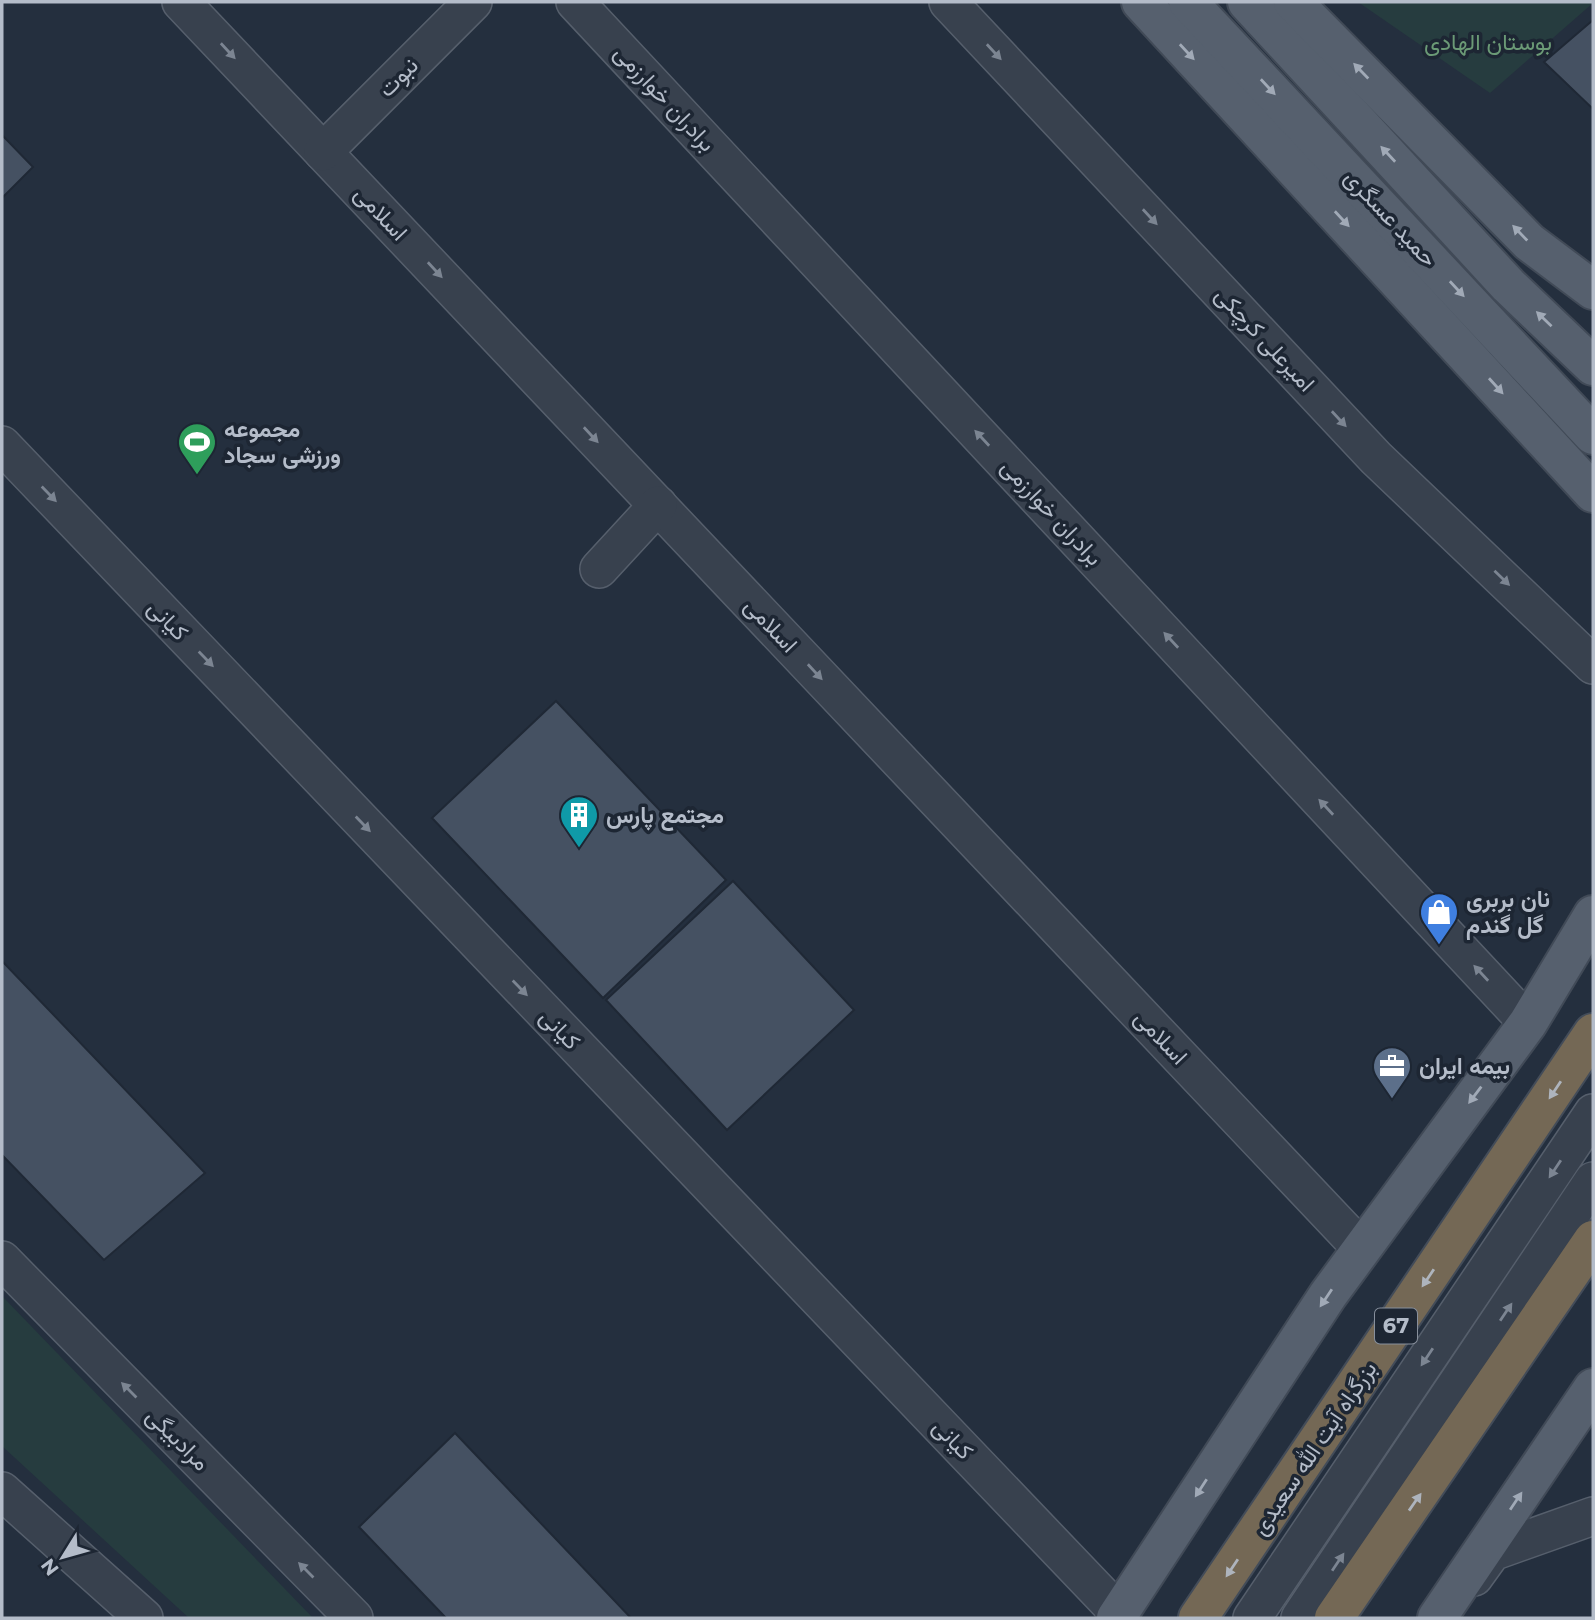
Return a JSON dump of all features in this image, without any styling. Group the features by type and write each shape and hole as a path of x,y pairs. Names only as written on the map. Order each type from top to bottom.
{"highway":[{"name":"بزرگراه آیت الله سعیدی","path":"1198,1618 1593,1033"},
{"path":"1334,1618 1593,1240"}],"main road":[{"path":"1140,2 1593,493"},
{"name":"حمید عسگری","path":"1188,2 1593,435"},
{"name":"حمید عسگری","path":"1247,2 1508,285 1593,366"},
{"path":"1293,2 1529,242 1593,290"},
{"path":"1118,1616 1361,1248 1528,1023 1593,915"},
{"path":"1437,1618 1593,1388"}],"street":[{"name":"اسلامی","path":"181,2 1361,1248"},
{"name":"نبوت","path":"323,152 473,2"},
{"name":"برادران خوارزمی","path":"575,2 1528,1023"},
{"name":"امیرعلی کرچکی","path":"948,2 1376,458 1593,665"},
{"name":"کیانی","path":"2,445 1118,1616"},
{"path":"599,569 657,505"},
{"path":"1252,1618 1593,1113"},
{"path":"1300,1618 1593,1181"},
{"name":"مرادبیگی","path":"2,1260 354,1618"},
{"path":"2,1491 144,1618"},
{"path":"1446,1618 1492,1552 1593,1516"}],"green space":[{"name":"بوستان الهادی","path":"1358,2 1593,2 1593,3 1490,93"},
{"path":"2,1296 313,1618 189,1618 2,1446"}],"building":[{"path":"1593,20 1593,109 1544,62"},
{"path":"2,135 33,167 2,198"},
{"name":"مجتمع پارس","path":"556,701 726,880 603,998 432,818"},
{"path":"733,881 854,1010 727,1130 606,1000"},
{"path":"2,961 205,1173 104,1260 2,1155"},
{"path":"455,1433 631,1618 446,1618 359,1527"}],"place":[{"name":"مجموعه ورزشی سجاد","path":"197,476"},
{"name":"مجتمع پارس","path":"579,849"},
{"name":"نان بربری گل گندم","path":"1439,946"},
{"name":"بیمه ایران","path":"1392,1100"}]}
